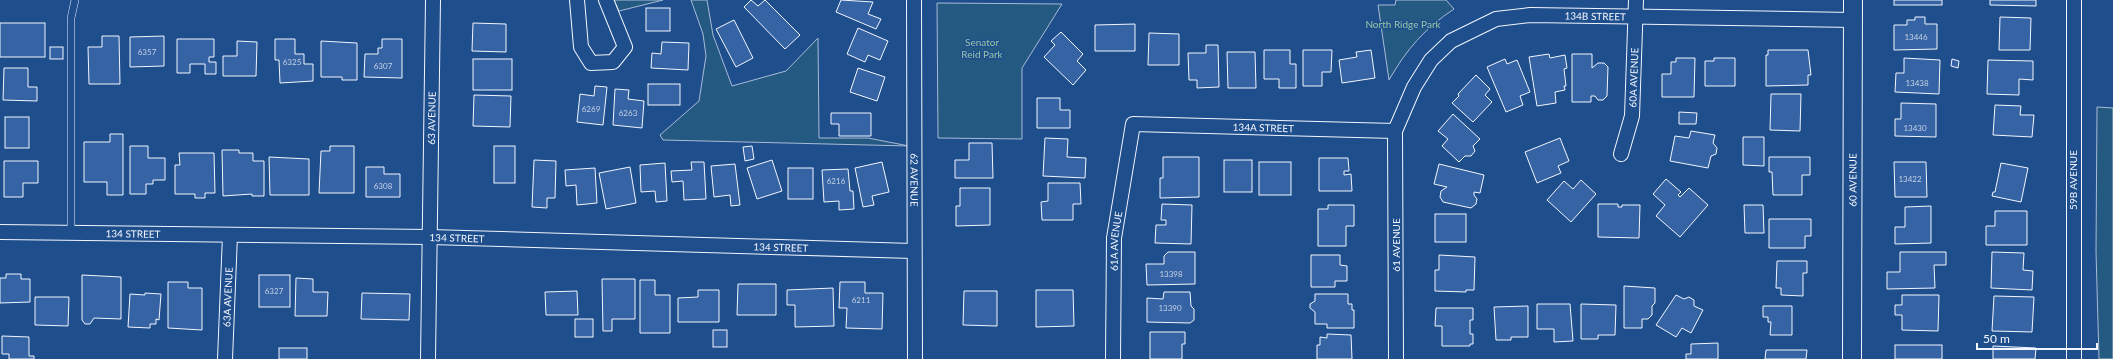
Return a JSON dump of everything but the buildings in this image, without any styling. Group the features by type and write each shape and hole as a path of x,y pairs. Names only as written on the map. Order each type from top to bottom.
{"street":[{"name":"63 AVENUE","path":"428,359 433,0"},
{"path":"577,0 581,47 591,63 613,62 625,47 606,0"},
{"name":"62 AVENUE","path":"914,0 913,251 915,359"},
{"name":"60A AVENUE","path":"1621,154 1632,116 1636,0"},
{"name":"60 AVENUE","path":"1852,359 1853,0"},
{"name":"59B AVENUE","path":"2074,0 2074,359"},
{"name":"134B STREET","path":"1395,131 1414,87 1431,60 1451,41 1496,19 1530,16 1636,16 1853,20"},
{"name":"134A STREET","path":"1133,124 1395,131"},
{"name":"61A AVENUE","path":"1113,359 1114,238 1133,124"},
{"name":"61 AVENUE","path":"1395,131 1396,359"},
{"name":"134 STREET","path":"0,232 430,237 913,251"},
{"name":"63A AVENUE","path":"225,359 230,235"}],"lane":[{"path":"71,232 70,18 75,0"}],"green space":[{"path":"614,0 663,0 619,11"},
{"path":"691,0 707,0 713,35 732,86 786,71 818,38 819,138 868,138 909,146 663,140 660,135 699,101 706,56 703,34"},
{"name":"North Ridge Park","path":"1396,0 1446,0 1454,9 1434,24 1417,40 1395,69 1389,80 1378,5 1395,5"},
{"name":"Senator Reid Park","path":"937,3 1062,4 1022,68 1022,139 938,138"},
{"path":"2097,107 2113,108 2113,359 2099,359 2096,251"}]}
